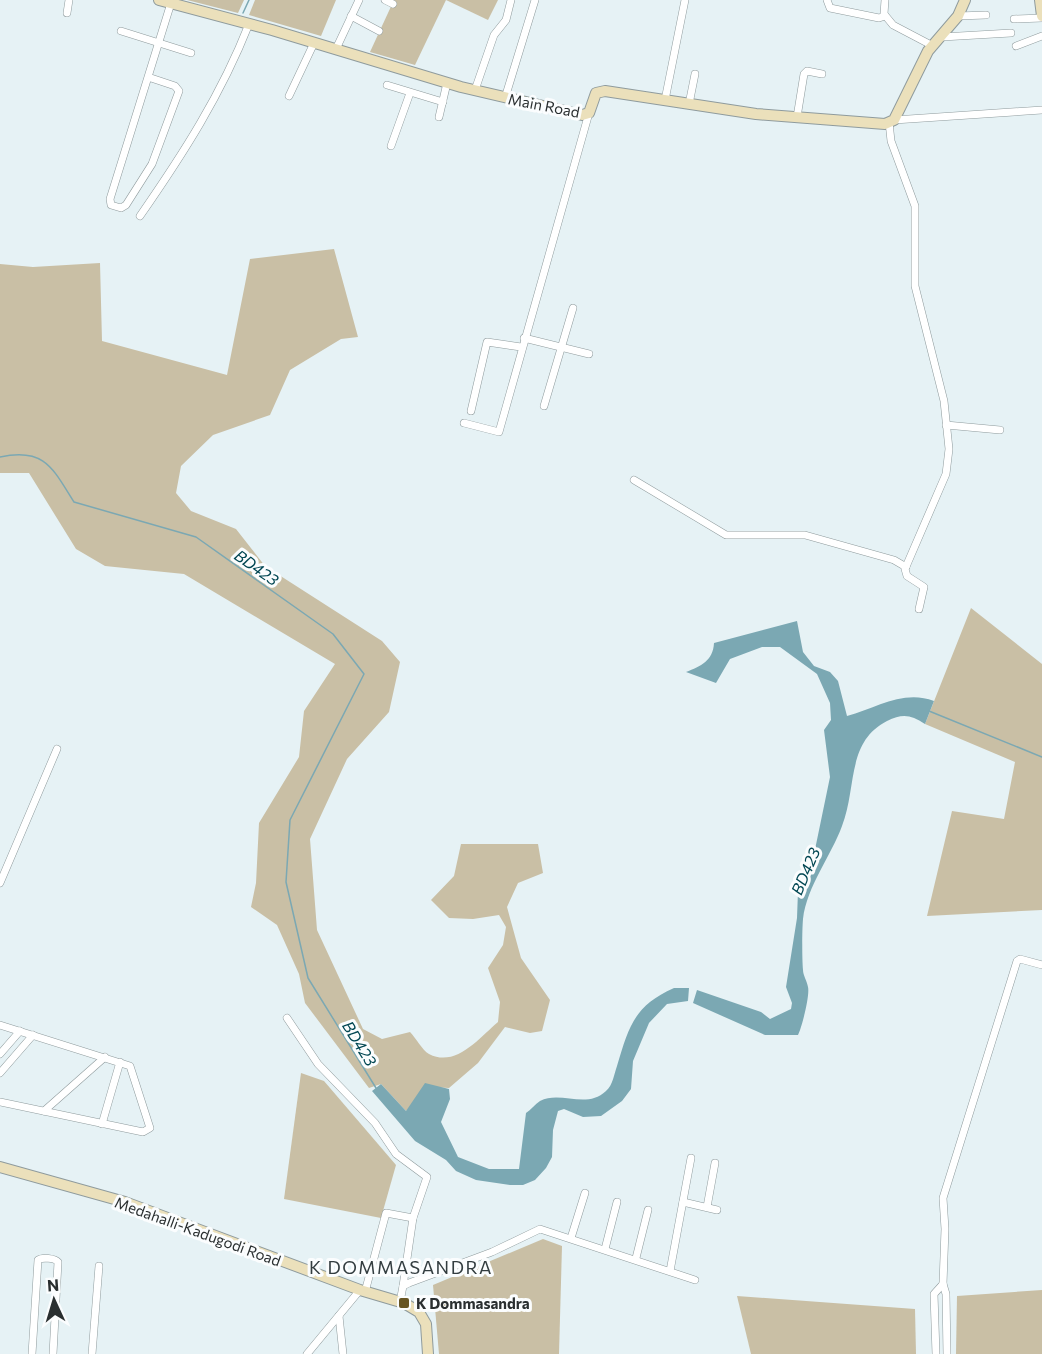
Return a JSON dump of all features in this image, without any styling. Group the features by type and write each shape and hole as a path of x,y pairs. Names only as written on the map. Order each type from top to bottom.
{"street":[{"path":"67,13 69,0"},
{"name":"Main Road","path":"159,0 314,42 447,83 582,115 589,112 593,98 600,92 797,117 885,124 891,121"},
{"path":"336,49 359,0"},
{"path":"385,0 393,4"},
{"path":"475,90 494,35 506,20 511,0"},
{"path":"505,98 535,0"},
{"path":"665,100 685,0"},
{"path":"827,0 830,8 879,18 885,16"},
{"path":"885,0 885,16 893,26 933,46"},
{"path":"919,609 924,587 907,576 906,567 946,474 949,456 944,401 915,286 915,206 891,141 891,121 920,64 958,16 965,0"},
{"path":"1014,19 1042,17 1040,0"},
{"path":"148,77 175,86 179,91 152,164 126,205 121,208 111,205 110,199 171,3"},
{"path":"958,16 987,15"},
{"path":"351,16 379,32"},
{"path":"140,216 188,148 239,51 249,24"},
{"path":"121,31 191,53"},
{"path":"942,37 1011,33"},
{"path":"1016,46 1042,36"},
{"path":"289,96 314,42"},
{"path":"797,117 804,74 807,71 822,74"},
{"path":"689,104 695,74"},
{"path":"439,117 447,83"},
{"path":"387,85 443,102"},
{"path":"391,146 410,93"},
{"path":"891,121 1042,110"},
{"path":"465,423 499,432 521,347 589,112"},
{"path":"544,406 573,308"},
{"path":"524,338 589,354"},
{"path":"471,411 487,342 521,347"},
{"path":"946,425 1000,430"},
{"path":"634,480 726,535 805,535 894,560 906,567"},
{"path":"0,882 57,749"},
{"path":"947,1354 946,1294 943,1284 944,1195 1017,961 1020,959 1042,965"},
{"path":"287,1018 318,1064 375,1123 396,1154 427,1177 413,1218 400,1302"},
{"path":"0,1025 120,1062 133,1070 150,1128 143,1132 0,1102"},
{"path":"0,1054 20,1031"},
{"path":"0,1073 33,1035"},
{"path":"44,1111 105,1057"},
{"path":"102,1124 120,1062"},
{"path":"670,1271 691,1158"},
{"path":"707,1208 715,1163"},
{"name":"Medahalli-Kadugodi Road","path":"0,1167 125,1202 362,1291 400,1302 419,1312 426,1324 428,1354"},
{"path":"571,1238 585,1193"},
{"path":"605,1249 617,1202"},
{"path":"683,1202 717,1210"},
{"path":"636,1258 648,1210"},
{"path":"307,1354 362,1291 386,1213 413,1218"},
{"path":"403,1286 492,1252 540,1228 636,1258 695,1280"},
{"path":"32,1354 38,1260 41,1258 55,1259 58,1262 53,1354"},
{"path":"92,1354 99,1266"},
{"path":"936,1354 934,1294 943,1284"},
{"path":"339,1316 343,1354"}],"shaded area":[{"path":"187,0 244,0 238,13"},
{"path":"255,0 336,0 321,36 249,15"},
{"path":"394,0 446,0 415,65 370,52"},
{"path":"446,0 498,0 488,20"},
{"path":"334,249 358,337 341,339 290,370 270,415 213,435 181,466 176,493 191,511 236,529 265,566 382,641 400,662 389,712 347,759 310,839 317,930 363,1029 382,1039 410,1032 429,1054 448,1057 458,1054 475,1043 498,1022 500,1002 488,968 503,945 506,927 499,915 473,919 449,918 431,900 454,876 461,844 538,844 543,873 518,883 507,907 521,958 550,1000 542,1031 530,1033 505,1027 478,1063 449,1088 432,1087 406,1111 381,1084 369,1088 305,1003 299,974 277,925 251,907 256,883 259,823 299,757 304,711 335,664 184,574 105,566 76,549 29,473 0,473 0,264 33,267 100,263 102,341 227,375 250,259"},
{"path":"971,608 1042,664 1042,910 927,916 952,811 1004,819 1015,762 925,724"},
{"path":"301,1073 324,1081 396,1165 381,1218 284,1199"},
{"path":"543,1239 562,1246 559,1354 439,1354 433,1285"},
{"path":"1042,1290 1042,1354 956,1354 957,1296"},
{"path":"737,1296 915,1309 916,1354 751,1354"}],"water":[{"path":"797,621 803,652 814,666 830,672 838,681 847,716 901,698 923,698 934,701 925,724 911,717 898,717 874,730 865,741 855,767 842,826 805,907 802,959 808,991 800,1031 798,1035 765,1035 693,1003 697,990 761,1012 770,1019 791,1009 792,1003 786,987 797,918 798,891 812,864 830,777 824,730 831,720 830,703 817,674 780,647 762,647 730,659 716,683 686,672 709,659 714,643"},
{"path":"674,988 689,988 688,1001 667,1004 649,1023 633,1061 631,1089 622,1101 601,1116 583,1117 564,1109 558,1111 553,1130 552,1157 535,1180 523,1185 476,1180 456,1171 446,1160 415,1141 372,1091 381,1084 406,1111 425,1083 449,1089 450,1099 441,1122 458,1157 489,1169 519,1169 526,1113 540,1101 548,1098 582,1100 598,1096 606,1091 612,1083 625,1039 635,1019 650,1002"}],"waterway":[{"path":"243,13 249,0"},
{"name":"BD423","path":"0,457 28,455 38,458 53,471 74,502 196,537 333,634 364,674 290,820 286,882 308,978 376,1088"},
{"name":"BD423","path":"929,711 1042,757"}],"place":[{"name":"K Dommasandra","path":"404,1303"}],"district":[{"name":"K DOMMASANDRA","path":"401,1267"}]}
